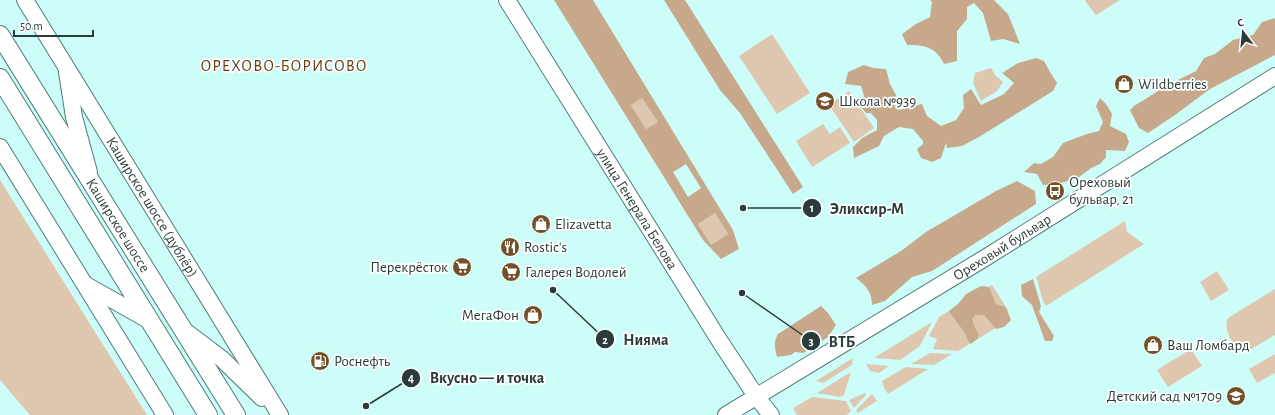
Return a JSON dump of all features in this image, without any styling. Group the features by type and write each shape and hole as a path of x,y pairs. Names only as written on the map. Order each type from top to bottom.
{"main road":[{"name":"Каширское шоссе (дублёр)","path":"25,0 280,415"},
{"name":"улица Генерала Белова","path":"507,0 721,344 756,396 771,415"},
{"name":"Каширское шоссе","path":"0,35 236,415"},
{"path":"66,66 74,117 92,184"},
{"name":"Ореховый бульвар","path":"726,415 991,254 1275,76"},
{"name":"Каширское шоссе","path":"0,78 208,415"},
{"path":"0,147 165,415"},
{"path":"85,284 150,321"},
{"path":"181,328 222,359 280,415"}],"shaded area":[{"path":"554,0 593,0 733,230 739,249 721,259 703,240","holes":["642,98 658,122 646,129 631,105","686,164 701,188 688,197 673,172","715,213 728,234 711,245 698,224"]},
{"path":"664,0 685,0 803,187 793,194 740,113 720,90"},
{"path":"930,0 994,0 1008,14 1020,44 1003,39 991,41 983,13 974,3 967,7 967,19 957,31 957,61 944,64 941,58 929,48 907,45 902,34 916,24 930,17 932,2"},
{"path":"1120,0 1096,15 1085,1"},
{"path":"1275,18 1275,55 1210,89 1148,133 1139,128 1130,110 1134,106 1168,85 1196,71 1204,58 1215,54 1233,40 1253,35 1262,22"},
{"path":"772,34 810,93 777,114 739,56"},
{"path":"1036,58 1044,61 1057,83 1053,91 962,146 947,148 946,143 941,158 932,162 921,158 917,149 923,144 923,141 913,129 899,127 884,136 879,146 854,158 853,147 862,138 877,130 877,120 871,113 866,113 861,107 864,96 861,86 845,84 848,72 864,65 873,68 886,69 890,84 896,95 894,104 899,110 922,104 927,116 941,126 956,120 964,108 963,95 971,89 981,105 1004,94 1014,83 1002,73 1018,63"},
{"path":"991,68 995,75 1003,82 997,91 981,101 973,83 975,73"},
{"path":"849,91 874,128 854,142 829,105"},
{"path":"642,98 658,122 646,129 631,105"},
{"path":"1100,98 1112,114 1110,126 1126,134 1129,142 1125,151 1106,150 1106,157 1100,164 1091,168 1078,178 1057,184 1043,185 1037,174 1024,172 1034,163 1041,164 1053,157 1063,143 1099,131 1103,122 1096,106"},
{"path":"823,124 830,134 840,127 850,143 812,167 796,141"},
{"path":"0,180 147,415 30,415 0,380"},
{"path":"1017,181 1035,191 1036,204 932,271 912,277 885,301 872,305 868,290 863,283 856,278 901,251 926,232 996,191"},
{"path":"715,213 728,234 711,245 698,224"},
{"path":"1125,221 1127,232 1144,244 1046,306 1042,299 1036,277"},
{"path":"1217,271 1229,290 1211,301 1200,282"},
{"path":"1033,279 1041,306 1039,312 1054,336 1052,341 1045,341 1032,305 1022,296 1021,285"},
{"path":"992,285 1008,310 1009,320 958,351 933,349 937,339 929,336 939,317"},
{"path":"981,286 989,287 996,304 1005,307 1011,320 1004,327 996,329 984,315 975,315 972,319 979,335 971,344 949,311 958,304 966,294"},
{"path":"1275,289 1275,335 1248,351 1237,349 1227,330 1226,326 1228,318"},
{"path":"821,306 836,325 828,337 803,353 795,352 791,355 777,357 775,343 778,334"},
{"path":"932,322 920,346 900,360 874,358"},
{"path":"1191,349 1202,366 1168,387 1157,370"},
{"path":"930,353 952,354 934,365 911,364"},
{"path":"1275,354 1275,373 1257,383 1249,369"},
{"path":"853,358 852,365 823,383 816,381"},
{"path":"866,364 889,366 879,373 870,371"},
{"path":"906,367 928,369 888,394 882,381"},
{"path":"851,372 844,395 840,397 817,393"},
{"path":"865,393 866,395 854,408 849,400"},
{"path":"872,394 877,401 858,413 856,410"},
{"path":"812,397 846,401 851,411 847,415 797,415 793,408"}],"place":[{"name":"Wildberries","path":"1124,84"},
{"name":"Школа №939","path":"825,101"},
{"name":"Ореховый бульвар, 21","path":"1055,191"},
{"name":"Эликсир-М","path":"743,208"},
{"name":"Elizavetta","path":"541,224"},
{"name":"Rostic's","path":"510,247"},
{"name":"Перекрёсток","path":"462,267"},
{"name":"Галерея Водолей","path":"511,272"},
{"name":"Нияма","path":"553,290"},
{"name":"ВТБ","path":"742,293"},
{"name":"МегаФон","path":"533,315"},
{"name":"Ваш Ломбард","path":"1153,345"},
{"name":"Роснефть","path":"320,361"},
{"name":"Детский сад №1709","path":"1236,396"},
{"name":"Вкусно — и точка","path":"366,406"}],"district":[{"name":"ОРЕХОВО-БОРИСОВО","path":"284,65"}]}
